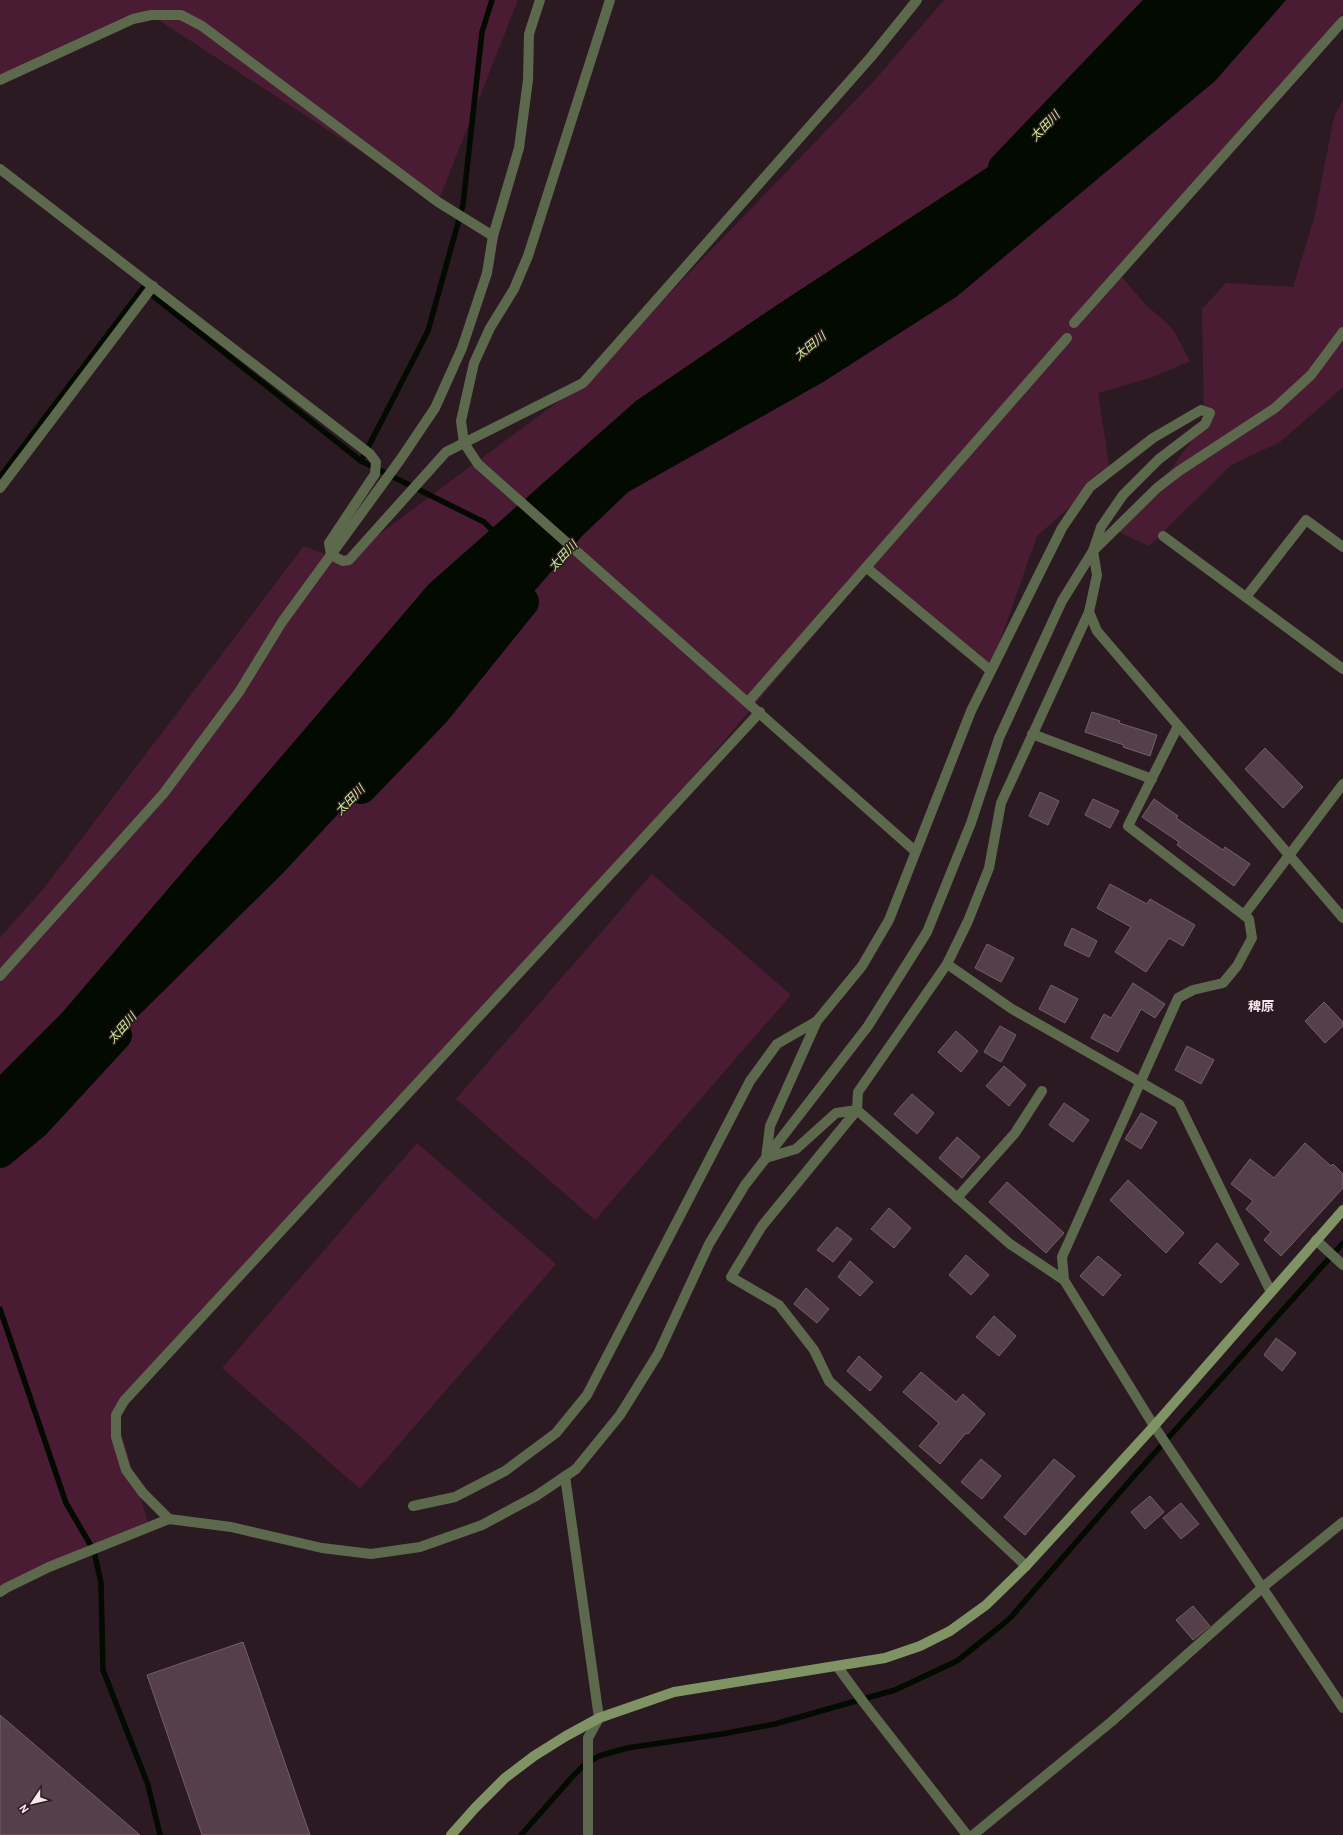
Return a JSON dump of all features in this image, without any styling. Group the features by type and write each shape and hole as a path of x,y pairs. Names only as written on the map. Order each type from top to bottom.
{"street":[{"path":"0,976 164,793 239,692 282,622 400,460 434,408 462,348 487,273 493,236 520,148 528,80 529,34 540,0"},
{"path":"610,0 528,256 514,289 490,328 474,363 461,421 464,443 478,464 739,693 915,851"},
{"path":"331,555 342,561 349,560 446,452 583,383 871,57 917,0"},
{"path":"0,80 133,19 151,15 181,15 202,26 438,202 493,236"},
{"path":"1074,323 1343,21"},
{"path":"0,169 370,454 376,462 375,474 329,543 331,555"},
{"path":"0,488 153,286"},
{"path":"0,1592 49,1567 169,1519 231,1527 322,1548 372,1554 420,1547 482,1525 536,1496 576,1469 620,1415 658,1354 709,1244 745,1185 868,1026 927,932 971,823 999,738 1062,601 1093,551 1157,488 1179,471 1275,408 1311,375 1343,332"},
{"path":"748,702 1067,338"},
{"path":"766,1158 770,1126 816,1020 862,966 889,920 971,711 990,670 1062,528 1090,487 1153,438 1201,410 1210,413 1204,424 1159,459 1123,495 1100,527 1093,551 1097,575 1089,612 1001,803 989,868 968,921 947,964 858,1092 856,1110 762,1226 732,1277 779,1305 814,1350 829,1381 1026,1566"},
{"path":"1246,598 1306,520 1343,547"},
{"path":"1163,536 1343,669"},
{"path":"867,568 990,670"},
{"path":"1089,612 1097,631 1290,854 1343,918"},
{"path":"169,1519 143,1493 126,1470 116,1437 116,1415 124,1401 760,712"},
{"path":"1064,1280 1062,1257 1178,998 1193,990 1223,983 1238,966 1252,938 1249,919 1128,826 1178,726"},
{"path":"1032,734 1152,779"},
{"path":"1244,915 1343,784"},
{"path":"947,964 1012,1009 1141,1081 1179,1104 1271,1292"},
{"path":"413,1506 455,1497 505,1470 556,1433 587,1395 750,1081 777,1044 816,1020"},
{"path":"957,1198 1015,1133 1042,1091"},
{"path":"766,1158 796,1149 836,1113 856,1110 1010,1244 1064,1280 1154,1426 1343,1708"},
{"path":"451,1835 505,1778 553,1744 599,1718 674,1692 885,1658 920,1646 950,1631 986,1605 1026,1566 1154,1426 1343,1210"},
{"path":"1316,1240 1343,1265"},
{"path":"565,1476 599,1718 588,1738 588,1835"},
{"path":"973,1835 1111,1722 1263,1587 1343,1522"},
{"path":"837,1666 967,1835"}],"shaded area":[{"path":"0,0 518,0 438,202 151,15 0,81"},
{"path":"944,0 1164,0 1034,137 774,307 636,401 429,584 62,1013 0,1075 0,938 44,888 304,546 343,561 583,383 875,80"},
{"path":"1286,0 1343,0 1343,13 1120,275 1145,304 1172,328 1190,361 1153,377 1098,393 1110,471 1037,536 990,670 869,570 605,881 116,1415 149,1526 0,1593 0,1152 283,873 391,757 582,536 628,492 823,382 956,297 1215,81"},
{"path":"1343,101 1343,387 1280,442 1231,465 1149,546 1115,530 1157,488 1204,424 1202,309 1226,283 1293,287 1314,219 1334,117"},
{"path":"652,874 791,995 595,1220 456,1099"},
{"path":"417,1143 556,1264 360,1489 222,1368"}],"water":[{"path":"1164,0 1286,0 1215,81 956,297 823,382 628,492 582,536 391,757 283,873 0,1152 0,1075 62,1013 429,584 636,401 774,307 1034,137"}],"building":[{"path":"1092,712 1120,721 1119,723 1157,735 1150,756 1123,747 1124,745 1085,732"},
{"path":"1265,748 1303,787 1283,808 1245,769"},
{"path":"1040,792 1059,801 1048,825 1029,816"},
{"path":"1093,799 1119,811 1110,828 1085,815"},
{"path":"1154,799 1178,816 1176,818 1223,850 1225,847 1250,864 1234,886 1177,845 1179,842 1142,817"},
{"path":"1110,884 1147,904 1150,899 1195,925 1183,946 1169,938 1146,972 1115,952 1131,927 1097,908"},
{"path":"1072,928 1097,941 1089,957 1064,945"},
{"path":"987,944 1014,958 1001,982 975,968"},
{"path":"1133,983 1165,1004 1155,1018 1141,1009 1118,1052 1091,1038 1104,1014 1111,1018"},
{"path":"1051,985 1078,999 1065,1023 1039,1009"},
{"path":"1324,1002 1343,1022 1343,1026 1325,1043 1305,1021"},
{"path":"1000,1026 1016,1035 1001,1062 984,1052"},
{"path":"956,1031 978,1051 961,1072 938,1052"},
{"path":"1187,1046 1214,1060 1201,1084 1175,1070"},
{"path":"1004,1066 1026,1085 1009,1106 986,1086"},
{"path":"912,1094 934,1113 917,1134 894,1114"},
{"path":"1064,1103 1089,1120 1073,1142 1049,1125"},
{"path":"1141,1113 1157,1122 1141,1149 1125,1139"},
{"path":"957,1137 980,1157 962,1178 939,1158"},
{"path":"1305,1143 1331,1166 1333,1164 1343,1174 1343,1188 1281,1256 1264,1240 1271,1232 1246,1209 1253,1201 1231,1184 1250,1159 1274,1178"},
{"path":"1128,1180 1184,1233 1166,1253 1110,1200"},
{"path":"1007,1182 1064,1233 1046,1253 989,1202"},
{"path":"889,1208 911,1228 894,1248 871,1229"},
{"path":"837,1227 852,1239 833,1262 817,1250"},
{"path":"1217,1243 1239,1264 1221,1283 1199,1263"},
{"path":"966,1255 989,1275 971,1295 949,1275"},
{"path":"1098,1256 1121,1275 1103,1296 1080,1276"},
{"path":"850,1261 873,1282 860,1296 838,1277"},
{"path":"806,1288 829,1309 817,1323 794,1304"},
{"path":"994,1316 1016,1336 999,1356 976,1337"},
{"path":"1276,1338 1296,1353 1282,1371 1264,1355"},
{"path":"859,1356 882,1377 870,1391 847,1371"},
{"path":"921,1372 956,1402 963,1394 985,1414 968,1434 966,1433 940,1464 919,1446 939,1423 903,1392"},
{"path":"981,1459 1001,1476 982,1499 961,1482"},
{"path":"1054,1459 1075,1476 1025,1535 1004,1517"},
{"path":"1150,1496 1164,1512 1145,1529 1131,1512"},
{"path":"1181,1503 1199,1524 1181,1539 1163,1518"},
{"path":"1193,1606 1210,1626 1193,1640 1176,1620"},
{"path":"243,1642 310,1835 202,1835 147,1675"},
{"path":"0,1715 140,1835 0,1835"}],"waterway":[{"path":"361,461 428,331 463,205 482,32 492,0"},
{"name":"太田川","path":"1004,168 1165,0"},
{"path":"0,477 143,288 361,461 484,522 496,534"},
{"name":"太田川","path":"361,788 435,711 523,602"},
{"name":"太田川","path":"0,1152 35,1123 116,1035"},
{"path":"521,1835 573,1776 584,1765 599,1756 627,1748 722,1734 775,1724 895,1690 957,1661 1011,1617 1134,1476 1343,1243"},
{"path":"0,1309 66,1503 94,1551 101,1583 103,1670 148,1785 160,1835"}],"district":[{"name":"稗原","path":"1261,1006"}]}
